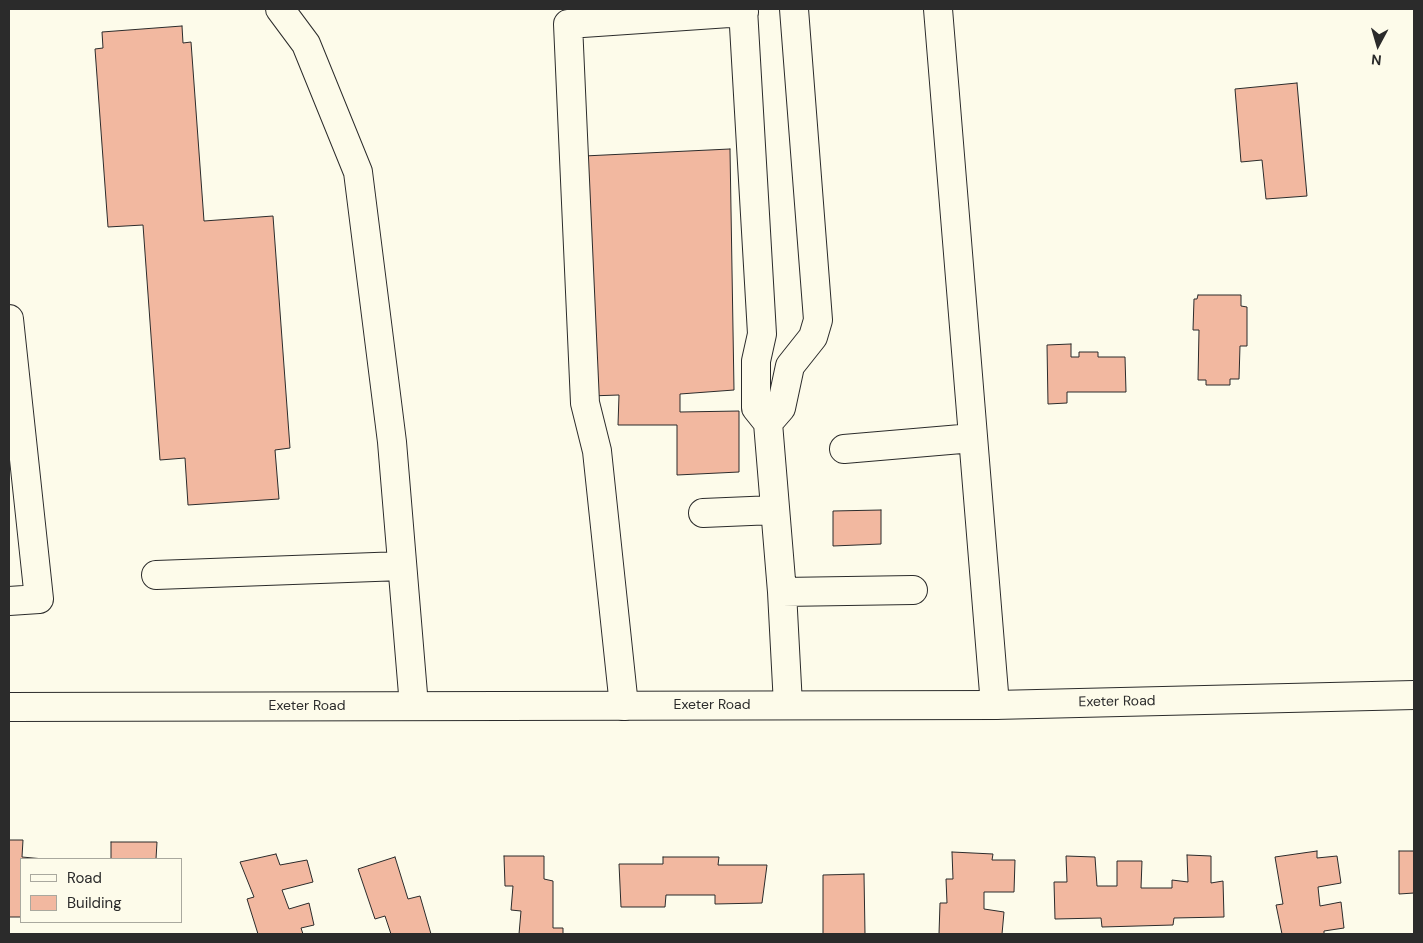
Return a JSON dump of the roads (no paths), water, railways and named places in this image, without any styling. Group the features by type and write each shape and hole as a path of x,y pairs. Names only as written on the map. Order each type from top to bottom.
{"main road":[{"path":"280,9 306,44 358,172 392,442 414,706"},
{"path":"768,424 781,408 790,366 813,337 818,320 794,9"},
{"path":"938,9 996,705"},
{"path":"624,706 597,451 585,402 568,24 744,10 762,334 756,361 756,408 768,424 782,592 788,705"},
{"path":"9,319 39,599 9,601"},
{"path":"844,450 973,438"},
{"path":"703,513 774,510"},
{"path":"156,575 402,566"},
{"path":"782,592 914,590"},
{"name":"Exeter Road","path":"9,707 996,705 1414,696"}]}
